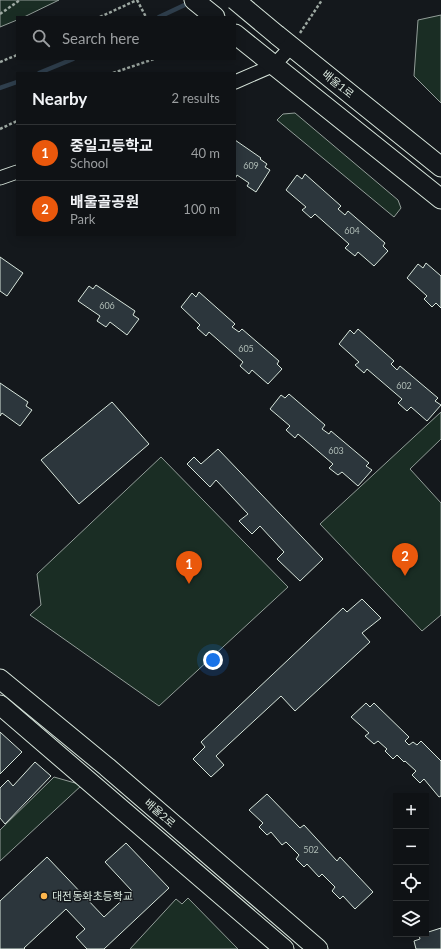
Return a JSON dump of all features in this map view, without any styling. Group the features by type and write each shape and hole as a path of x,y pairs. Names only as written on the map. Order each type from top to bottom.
{"main road":[{"path":"194,0 214,16"},
{"name":"배울1로","path":"235,0 277,35 294,42 441,167"},
{"path":"236,35 441,199"},
{"name":"배울2로","path":"0,679 107,767 318,949"},
{"name":"배울2로","path":"0,705 284,949"}],"street":[{"path":"236,82 274,65 294,42"},
{"path":"0,178 16,172"}],"path":[{"path":"0,14 20,0"},
{"path":"102,16 137,0 145,16"},
{"path":"294,42 322,0"},
{"path":"0,62 16,55"},
{"path":"116,72 151,60"},
{"path":"0,129 16,121"}],"green space":[{"path":"0,0 59,0 26,16 16,16 16,20 0,27"},
{"path":"441,15 441,103 414,76 418,20"},
{"path":"295,113 398,200 401,208 394,217 277,120 283,114"},
{"path":"441,412 441,439 410,469 441,503 441,615 422,631 320,524"},
{"path":"161,457 288,587 159,706 30,615 41,605 37,574"},
{"path":"54,777 82,785 0,861 0,830"},
{"path":"188,898 238,949 130,949 176,899 182,904"}],"building":[{"path":"236,141 261,158 260,159 267,164 265,167 270,170 256,192 247,186 249,183 237,175 236,177"},
{"path":"305,174 341,206 338,209 345,215 348,211 385,243 383,246 388,251 374,266 358,252 355,256 345,248 349,244 315,214 311,218 302,210 306,207 286,190 297,175 302,179"},
{"path":"0,257 23,273 7,296 0,291"},
{"path":"426,263 441,276 441,308 436,303 432,307 424,299 427,296 407,278 418,264 423,268"},
{"path":"96,285 135,311 133,315 139,319 127,335 110,322 106,327 97,321 100,316 78,301 89,286 93,289"},
{"path":"199,292 235,324 232,327 239,332 242,329 279,361 277,364 282,369 268,384 252,370 249,374 240,366 243,362 209,332 206,336 197,328 200,325 181,307 192,293 196,297"},
{"path":"358,329 394,361 391,364 397,370 400,366 438,398 435,401 441,405 427,421 411,407 407,411 398,403 402,399 367,369 364,373 355,365 359,362 339,344 350,330 354,334"},
{"path":"0,383 28,402 26,406 32,410 20,426 2,413 0,416"},
{"path":"289,394 325,425 322,429 329,434 331,431 369,463 366,466 372,470 358,486 342,472 338,475 329,468 333,464 298,434 295,438 286,430 290,426 270,409 281,395 285,398"},
{"path":"112,402 149,444 79,504 41,460"},
{"path":"218,449 323,559 300,581 277,559 284,552 260,526 252,534 239,521 248,514 216,480 210,487 187,464 194,457 201,464"},
{"path":"362,599 381,618 362,633 370,642 295,711 281,696 216,756 224,765 211,777 193,759 205,747 201,742 343,608 347,612"},
{"path":"366,703 370,707 374,703 409,737 405,741 409,745 413,742 417,745 421,741 441,761 441,796 439,797 424,779 420,783 412,775 416,771 405,761 404,762 397,755 393,759 385,751 387,749 378,741 374,744 365,736 369,733 351,717"},
{"path":"0,732 22,752 0,774"},
{"path":"35,762 51,776 5,824 0,818 0,788 8,780 13,786"},
{"path":"267,794 300,828 304,825 337,861 340,857 373,892 355,909 343,896 340,899 332,891 335,887 322,874 319,877 307,864 304,867 296,859 299,855 286,842 282,845 271,832 267,835 259,827 263,823 249,810"},
{"name":"대전동화초등학교","path":"126,843 169,888 104,949 87,949 76,937 85,929 66,909 24,948 25,949 0,949 0,901 47,857 104,917 132,891 105,862"},
{"path":"441,928 441,949 416,949 414,941 420,939 420,937 429,937 429,932"}],"waterway":[{"path":"161,16 191,2"},
{"path":"41,72 71,60"},
{"path":"0,88 16,82"}],"place":[{"name":"배울골공원","path":"405,576"},
{"name":"중일고등학교","path":"189,584"},
{"name":"대전동화초등학교","path":"44,896"}]}
